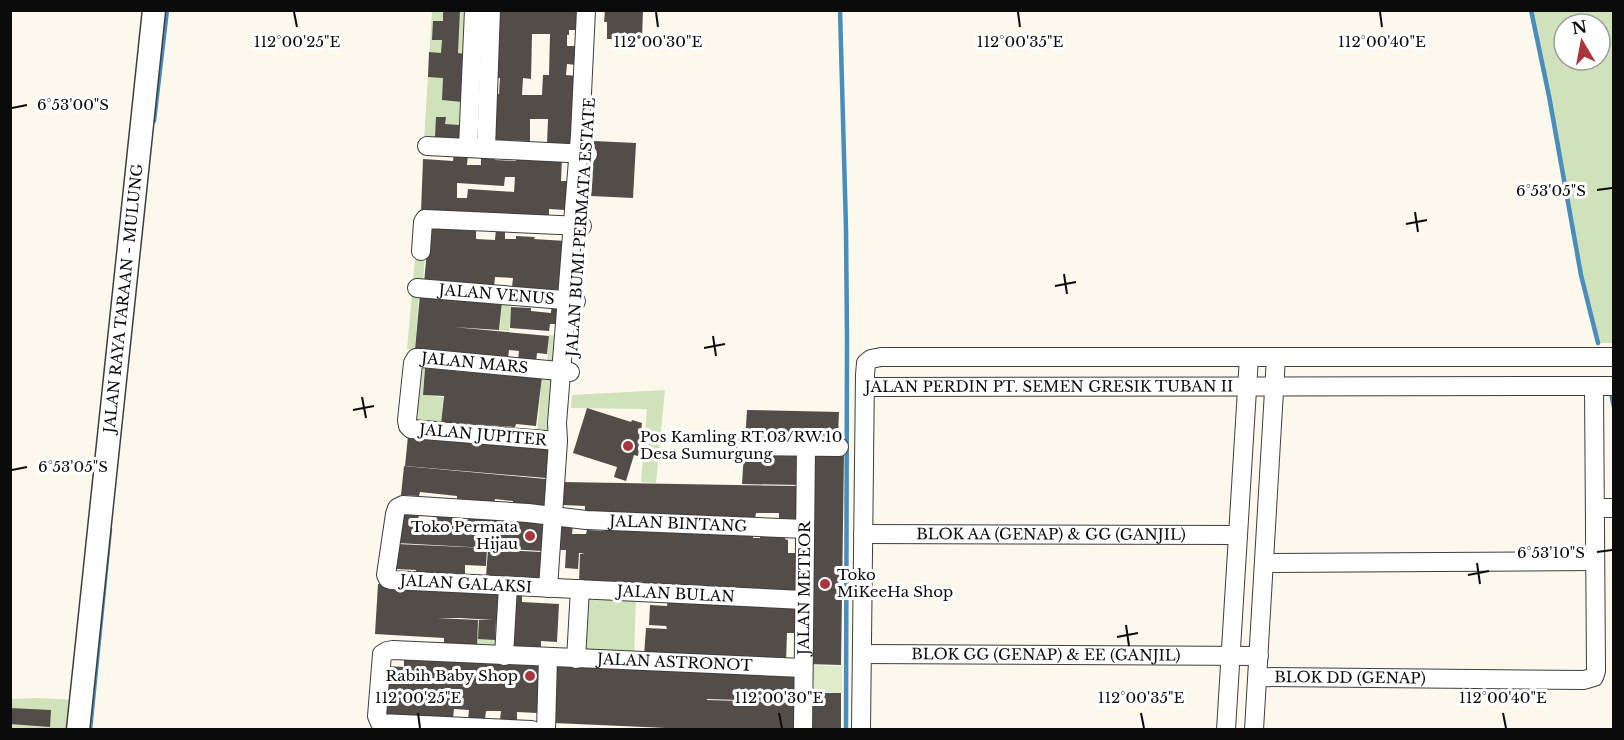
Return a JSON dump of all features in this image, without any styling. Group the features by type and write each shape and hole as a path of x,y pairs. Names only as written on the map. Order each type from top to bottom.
{"street":[{"name":"JALAN RAYA TARAAN - MULUNG","path":"78,729 154,10"},
{"path":"468,148 474,10"},
{"path":"486,149 491,10"},
{"name":"JALAN BUMI PERMATA ESTATE","path":"586,10 589,56"},
{"name":"JALAN BUMI PERMATA ESTATE","path":"548,588 558,441 556,423 566,372 589,56 595,10"},
{"path":"427,146 583,154"},
{"path":"421,251 425,219 577,226"},
{"name":"JALAN VENUS","path":"417,288 571,301"},
{"name":"JALAN PERDIN PT. SEMEN GRESIK TUBAN II","path":"1614,357 875,357 866,363 865,387 1614,386"},
{"path":"1043,387 1044,357"},
{"name":"JALAN PERDIN PT. SEMEN GRESIK TUBAN II","path":"1226,729 1249,357"},
{"path":"1254,729 1276,357"},
{"path":"1528,357 1528,386"},
{"name":"JALAN MARS","path":"410,392 414,361 418,358 566,372"},
{"path":"1264,563 1595,561 1594,386"},
{"path":"861,729 865,387"},
{"name":"JALAN JUPITER","path":"410,392 407,420 411,429 558,441"},
{"path":"746,446 840,447"},
{"name":"JALAN METEOR","path":"803,729 806,447"},
{"name":"JALAN BINTANG","path":"391,540 397,509 403,505 586,520 805,529"},
{"path":"1595,508 1614,508"},
{"name":"BLOK AA (GENAP) & GG (GANJIL)","path":"863,534 1238,535"},
{"name":"JALAN GALAKSI","path":"391,540 386,575 389,579 548,588"},
{"name":"BLOK DD (GENAP)","path":"1258,677 1591,679 1596,671 1595,561"},
{"path":"504,656 508,586"},
{"name":"JALAN BULAN","path":"548,588 803,600"},
{"path":"576,659 580,589"},
{"name":"JALAN ASTRONOT","path":"532,729 381,723 377,719 381,657 387,651 803,668"},
{"name":"BLOK GG (GENAP) & EE (GANJIL)","path":"862,654 1259,656"},
{"path":"546,729 548,658"}],"green space":[{"path":"432,11 468,11 463,142 424,140"},
{"path":"1531,11 1613,11 1613,343 1598,343 1581,275 1549,96"},
{"path":"418,223 427,224 423,283 413,282"},
{"path":"412,294 419,294 415,350 407,349"},
{"path":"502,302 512,302 509,331 500,330"},
{"path":"549,335 558,336 556,366 547,366"},
{"path":"417,363 425,364 423,395 443,397 441,424 411,422"},
{"path":"542,376 555,378 550,434 537,433"},
{"path":"665,390 656,483 641,482 647,409 571,408 572,395"},
{"path":"584,594 636,597 634,657 581,655"},
{"path":"478,620 501,621 499,650 477,648"},
{"path":"807,665 842,666 842,693 806,692"},
{"path":"10,699 75,700 71,729 11,729"}],"building":[{"path":"443,10 460,10 458,53 465,54 462,102 442,100 443,78 428,77 429,52 441,53 442,40 432,40 433,21 443,21"},
{"path":"500,10 577,12 577,30 569,30 567,46 578,46 577,65 567,64 566,75 577,76 575,145 547,144 548,119 530,119 530,141 494,140 496,94 499,94 500,78 496,78 497,33 500,33","holes":["532,34 550,34 549,75 543,75 542,95 522,95 523,78 531,79"]},
{"path":"605,10 643,10 642,39 607,39 607,22 604,22"},
{"path":"436,117 446,117 445,124 459,125 459,138 435,137"},
{"path":"594,141 636,143 633,198 591,196"},
{"path":"454,153 468,153 467,165 481,165 481,154 495,154 495,160 516,161 517,155 562,157 561,181 568,181 566,210 549,209 549,218 421,212 423,159 453,161","holes":["505,177 515,177 514,192 468,189 467,198 457,198 457,183 504,186"]},
{"path":"429,228 476,231 476,239 495,240 496,229 505,229 505,239 516,239 516,236 566,241 562,290 512,287 513,278 495,277 494,287 424,283"},
{"path":"420,294 502,302 499,330 453,327 549,336 547,354 537,353 536,362 518,360 519,351 509,350 508,358 415,350"},
{"path":"552,303 561,304 559,324 550,324 549,331 510,328 511,307 531,308 531,311 551,313"},
{"path":"425,368 477,373 477,370 542,377 536,426 441,424 444,396 423,395"},
{"path":"587,408 631,422 632,420 642,423 638,456 634,455 626,481 614,477 617,467 573,453"},
{"path":"747,410 839,412 838,436 802,435 802,440 745,440"},
{"path":"408,436 548,448 546,478 405,466"},
{"path":"744,452 801,452 800,485 742,484"},
{"path":"811,453 844,453 841,665 807,664"},
{"path":"404,466 546,479 544,506 513,504 513,501 495,499 494,503 457,500 457,496 420,492 419,496 401,495"},
{"path":"563,482 798,486 798,520 779,519 779,513 756,513 755,519 585,514 585,506 563,505"},
{"path":"401,511 419,512 418,524 434,525 435,512 453,513 452,526 467,527 468,515 543,522 542,551 397,543"},
{"path":"561,525 573,525 572,534 586,534 587,530 604,531 604,525 753,533 753,538 760,538 760,533 785,534 785,539 788,540 788,553 797,553 796,594 579,584 580,554 585,553 579,553 578,569 565,568 566,550 559,550"},
{"path":"397,544 487,548 486,566 465,565 465,574 396,569"},
{"path":"488,549 541,552 539,581 486,577"},
{"path":"378,584 503,590 501,620 496,620 495,640 478,639 479,620 493,620 460,618 437,618 478,620 477,648 444,646 444,638 375,634"},
{"path":"512,592 522,592 522,602 559,604 557,642 541,641 541,652 509,650"},
{"path":"668,599 797,606 796,633 787,633 786,662 644,656 646,628 667,629 666,626 649,625 650,605 667,606"},
{"path":"404,656 541,662 537,713 517,712 517,720 500,720 501,711 486,711 485,719 468,719 469,710 454,709 453,718 382,716 386,666 404,667"},
{"path":"556,662 797,673 796,702 776,703 797,703 796,730 711,730 554,723","holes":["707,699 774,701 774,702"]},
{"path":"807,693 841,693 841,730 807,730"},
{"path":"10,708 51,710 50,727 10,724"}],"waterway":[{"path":"154,121 167,10"},
{"path":"840,10 847,338 846,730"},
{"path":"1531,10 1581,275 1598,343"},
{"path":"1611,393 1614,407"},
{"path":"90,730 110,529"}],"place":[{"name":"Pos Kamling RT.03/RW.10 Desa Sumurgung","path":"628,446"},
{"name":"Toko Permata Hijau","path":"530,536"},
{"name":"Toko MiKeeHa Shop","path":"825,584"},
{"name":"Rabih Baby Shop","path":"530,676"}]}
